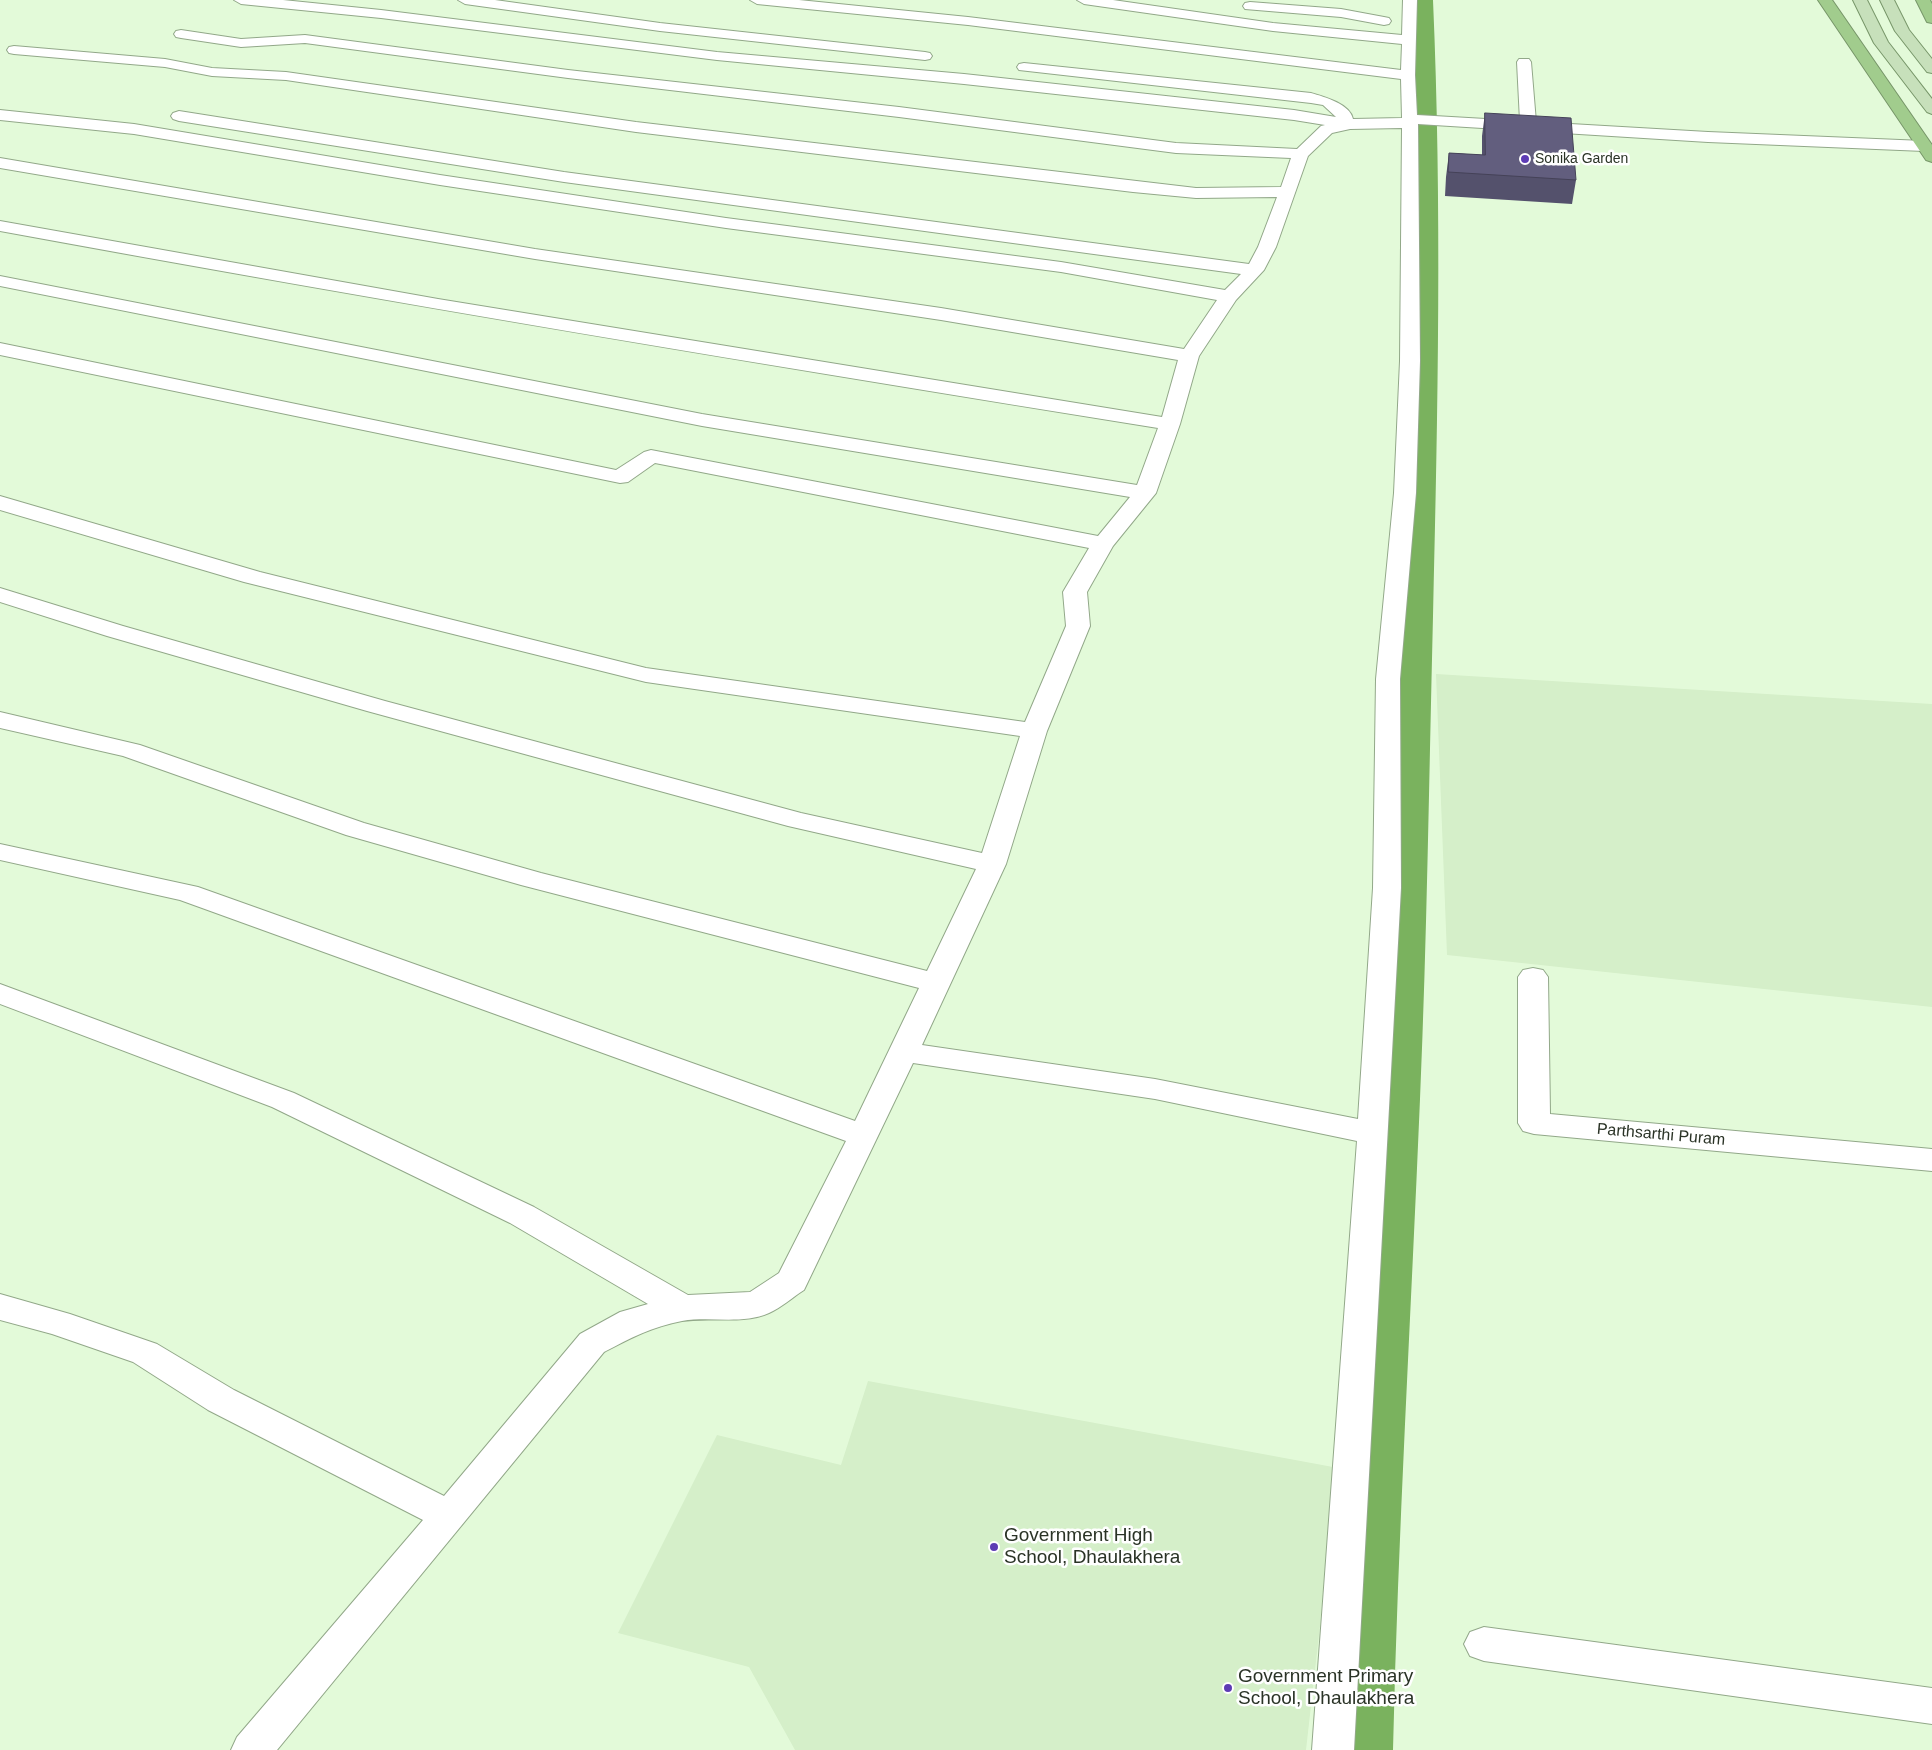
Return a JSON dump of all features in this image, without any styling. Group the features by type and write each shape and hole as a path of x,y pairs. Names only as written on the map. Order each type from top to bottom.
{"highway":[{"path":"1825,0 1928,152"},
{"path":"1924,0 1932,19"}],"main road":[{"path":"1860,0 1882,43 1932,109"},
{"path":"1887,0 1902,31 1932,69"}],"street":[{"path":"241,0 390,16 717,56 964,79 1294,115 1350,124"},
{"path":"464,0 660,27 935,58"},
{"path":"757,0 968,20 1319,58 1408,75"},
{"path":"1084,0 1273,27 1410,22"},
{"path":"1236,5 1410,22"},
{"path":"1333,1750 1387,888 1388,679 1405,493 1418,120 1408,75 1410,22"},
{"path":"181,34 242,43 304,39 568,74 899,112 1170,148 1301,154"},
{"path":"14,50 158,62 212,72 286,76 636,127 1141,188 1196,193 1287,192"},
{"path":"1524,62 1528,124"},
{"path":"1013,66 1312,98 1328,102 1340,111 1350,124"},
{"path":"0,115 134,129 430,178 726,223 1044,264 1229,296"},
{"path":"179,116 564,177 1255,270"},
{"path":"252,1750 592,1343 632,1321 683,1308 731,1307 758,1304 792,1281 864,1136 992,864 1034,731 1078,626 1075,592 1103,544 1144,493 1170,424 1189,356 1229,296 1255,270 1267,247 1301,154 1327,129 1350,124 1418,120 1528,124 1928,152"},
{"path":"0,164 535,254 941,314 1189,356"},
{"path":"0,226 155,255 1170,424"},
{"path":"0,281 440,366 702,420 1144,493"},
{"path":"0,349 620,477 651,456 1103,544"},
{"path":"0,503 252,577 646,675 1034,731"},
{"path":"0,594 124,634 376,706 797,820 992,864"},
{"path":"0,720 131,750 354,830 531,879 937,983"},
{"path":"0,852 188,893 864,1136"},
{"name":"Parthsarthi Puram","path":"1533,977 1534,1123 1932,1160"},
{"path":"0,993 283,1100 522,1215 683,1308"},
{"path":"904,1052 1155,1089 1373,1133"},
{"path":"0,1307 58,1323 145,1353 221,1400 449,1516"},
{"path":"1484,1644 1932,1706"}],"shaded area":[{"path":"1436,674 1932,704 1932,1007 1447,955"},
{"name":"Government High School, Dhaulakhera","path":"868,1381 1333,1467 1320,1626 1306,1750 795,1750 749,1667 618,1633 717,1435 841,1465"}],"building":[{"path":"1485,113 1571,118 1576,180 1448,172 1449,153 1485,155"}],"waterway":[{"path":"1363,1750 1369,1583 1398,1095 1420,493 1427,206 1427,117 1423,0"}],"place":[{"name":"Sonika Garden","path":"1525,159"},
{"name":"Government High School, Dhaulakhera","path":"994,1547"},
{"name":"Government Primary School, Dhaulakhera","path":"1228,1688"}]}
